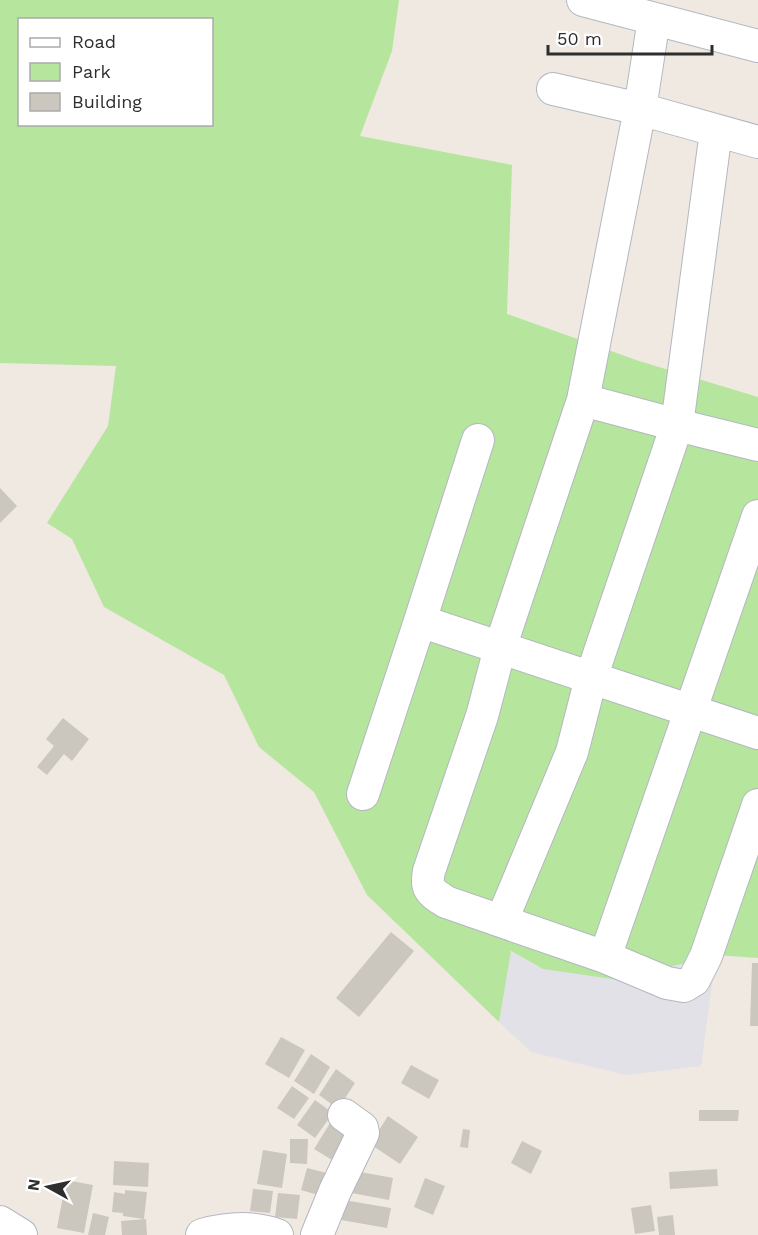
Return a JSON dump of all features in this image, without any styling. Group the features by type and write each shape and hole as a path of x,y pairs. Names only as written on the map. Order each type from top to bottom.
{"street":[{"path":"584,0 669,14 758,46"},
{"path":"669,14 640,109 584,400 500,648 482,716 429,871 427,883 432,893 446,902 604,957 677,986 684,986 694,980 706,956 758,805"},
{"path":"552,89 640,109 758,142"},
{"path":"501,920 572,752 591,678 677,425 716,130"},
{"path":"584,400 758,444"},
{"path":"363,794 478,440"},
{"path":"604,957 655,808 692,711 758,516"},
{"path":"420,621 758,734"},
{"path":"317,1235 363,1133 362,1128 344,1115"},
{"path":"0,1222 21,1235"},
{"path":"202,1235 233,1232 267,1232 277,1235"}],"shaded area":[{"path":"510,951 543,969 716,955 701,1066 626,1075 531,1052 499,1022"}],"green space":[{"path":"0,0 399,0 392,51 360,136 512,165 507,314 639,361 758,397 758,958 716,955 619,980 543,969 511,951 499,1022 367,895 314,792 259,747 224,675 104,607 72,539 47,523 108,426 116,366 0,363"}],"building":[{"path":"0,488 17,506 0,523"},
{"path":"63,718 89,739 72,761 64,754 47,775 37,767 54,746 46,739"},
{"path":"391,932 414,951 359,1017 336,998"},
{"path":"752,963 758,963 758,1026 750,1026"},
{"path":"281,1037 305,1050 289,1078 265,1064"},
{"path":"311,1054 330,1067 314,1094 294,1081"},
{"path":"411,1065 439,1080 429,1099 401,1083"},
{"path":"336,1069 355,1083 338,1109 319,1095"},
{"path":"292,1086 309,1098 294,1119 277,1108"},
{"path":"315,1100 333,1113 315,1138 297,1125"},
{"path":"699,1110 739,1110 738,1121 699,1121"},
{"path":"388,1116 418,1137 400,1164 370,1144"},
{"path":"330,1123 352,1136 337,1163 314,1149"},
{"path":"463,1129 470,1130 468,1148 460,1147"},
{"path":"290,1139 308,1139 307,1164 290,1163"},
{"path":"522,1141 542,1151 531,1174 511,1163"},
{"path":"263,1150 287,1154 282,1188 257,1184"},
{"path":"114,1161 149,1163 148,1187 113,1185"},
{"path":"307,1168 331,1174 325,1197 301,1190"},
{"path":"717,1169 718,1186 670,1189 669,1172"},
{"path":"350,1170 393,1178 389,1200 346,1192"},
{"path":"425,1178 445,1186 433,1215 414,1207"},
{"path":"66,1180 93,1185 84,1233 57,1228"},
{"path":"253,1189 273,1191 270,1213 250,1211"},
{"path":"125,1190 147,1192 144,1219 112,1212 114,1192 125,1194"},
{"path":"278,1193 300,1195 297,1219 275,1217"},
{"path":"344,1200 391,1208 387,1228 341,1220"},
{"path":"651,1205 655,1231 635,1234 631,1208"},
{"path":"93,1213 109,1217 105,1235 88,1235"},
{"path":"673,1215 675,1235 659,1235 657,1217"},
{"path":"146,1219 147,1235 122,1235 121,1221"}]}
